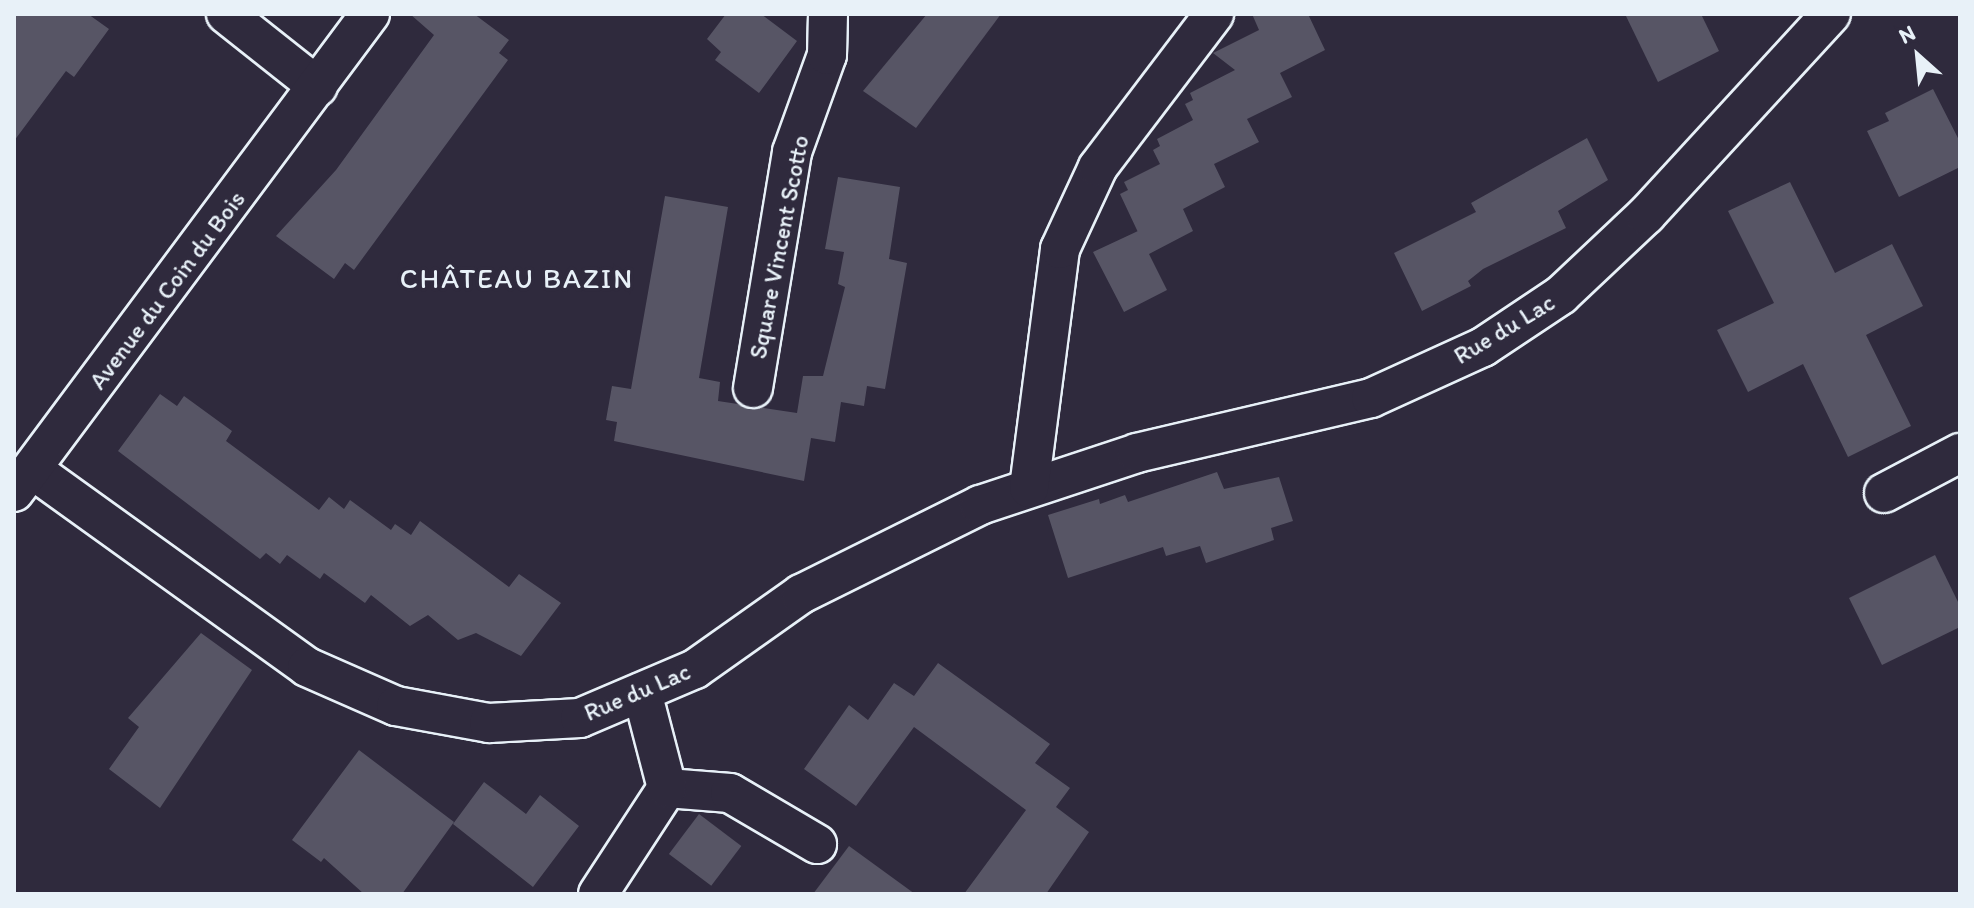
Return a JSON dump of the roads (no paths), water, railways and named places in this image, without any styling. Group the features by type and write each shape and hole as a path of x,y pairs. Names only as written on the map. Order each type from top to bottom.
{"street":[{"path":"226,14 318,87"},
{"name":"Avenue du Coin du Bois","path":"23,481 370,14"},
{"name":"Square Vincent Scotto","path":"753,388 792,152 827,55 828,14"},
{"path":"1029,488 1060,249 1098,167 1214,14"},
{"name":"Rue du Lac","path":"23,481 307,667 396,706 489,723 565,719 642,692 695,669 801,594 897,542 1029,488 1137,453 1371,398 1483,347 1561,295 1635,225 1831,14"},
{"path":"1884,493 1960,453"},
{"path":"598,894 667,788 642,692"},
{"path":"667,788 730,793 817,844"}],"district":[{"name":"CHÂTEAU BAZIN","path":"517,278"}]}
